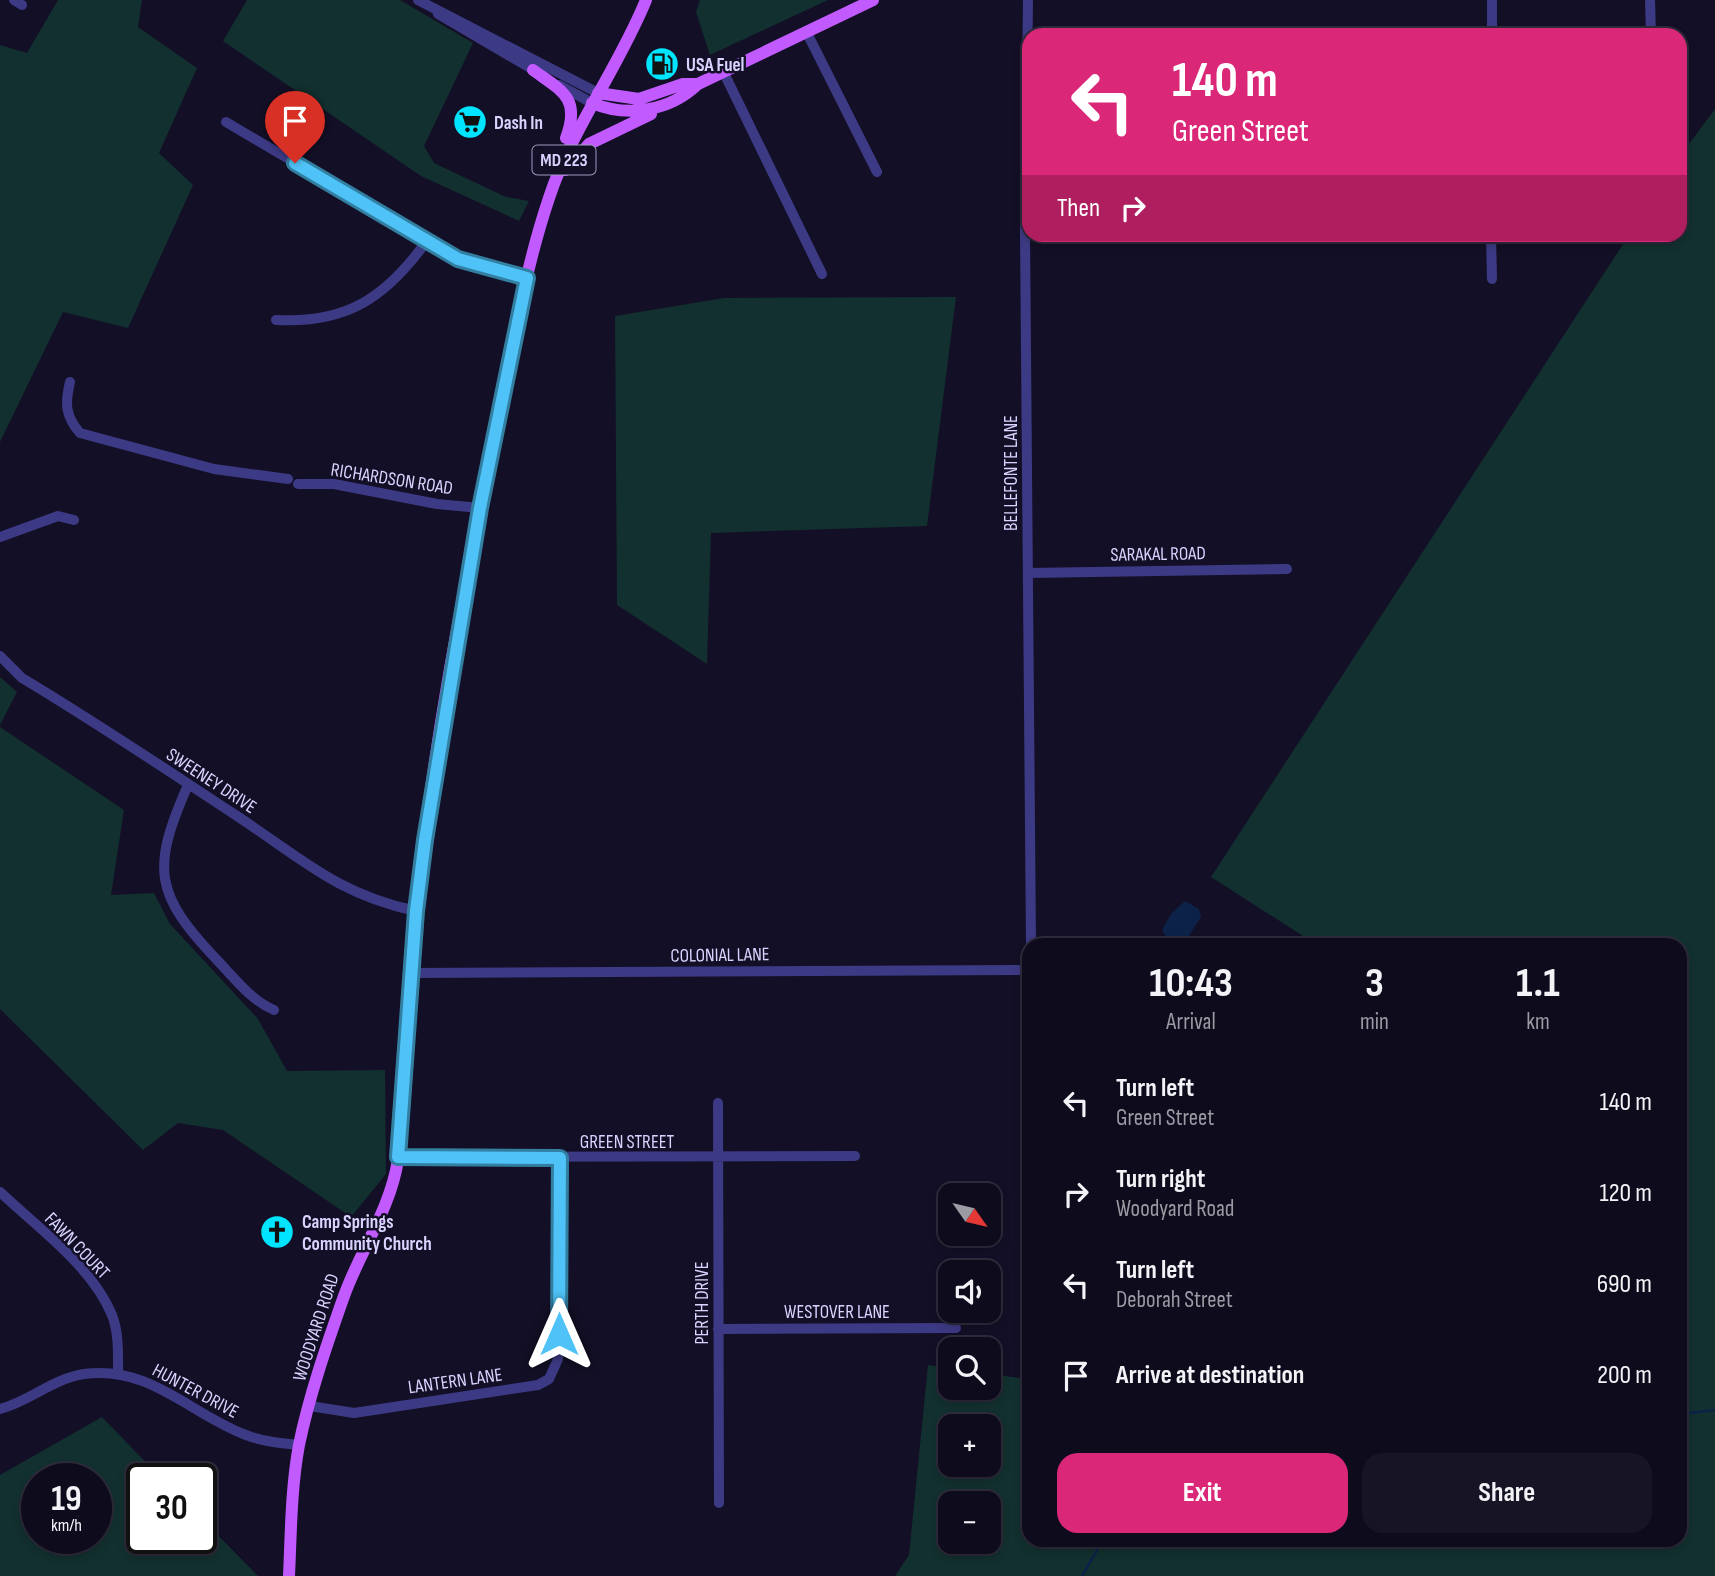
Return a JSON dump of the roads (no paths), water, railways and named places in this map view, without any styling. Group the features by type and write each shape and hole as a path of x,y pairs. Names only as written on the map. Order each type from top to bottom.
{"main road":[{"name":"WOODYARD ROAD","path":"289,1576 299,1445 344,1295 391,1194 398,1157 416,911 452,660 527,278 554,184 646,0"},
{"path":"554,184 579,150 589,144 684,97 698,83 873,0"},
{"path":"533,70 560,89 572,109 573,117 554,184"},
{"path":"595,98 639,99 683,84 698,83"},
{"path":"595,98 630,113 684,97"}],"street":[{"name":"BELLEFONTE LANE","path":"1028,0 1028,28"},
{"path":"1492,0 1492,28"},
{"path":"1650,0 1651,28"},
{"path":"421,2 595,98"},
{"path":"421,2 448,21 533,70 595,98"},
{"path":"807,33 877,172"},
{"path":"723,71 822,274"},
{"path":"226,122 426,242 468,264 527,278"},
{"path":"276,320 297,321 323,317 368,301 400,278 426,242"},
{"name":"BELLEFONTE LANE","path":"1027,242 1031,938"},
{"path":"1491,242 1492,279"},
{"name":"RICHARDSON ROAD","path":"70,382 65,402 68,416 80,433 214,469 293,481 334,484 424,502 480,508"},
{"path":"0,537 58,516 74,520"},
{"name":"SARAKAL ROAD","path":"1028,573 1287,569"},
{"name":"SWEENEY DRIVE","path":"0,656 22,678 188,785 326,879 372,900 416,911"},
{"path":"188,785 167,834 163,859 165,883 174,908 197,939 258,1003 275,1010"},
{"name":"COLONIAL LANE","path":"411,972 1022,970"},
{"name":"PERTH DRIVE","path":"718,1103 719,1503"},
{"name":"GREEN STREET","path":"398,1157 855,1156"},
{"name":"LANTERN LANE","path":"310,1406 354,1413 538,1385 549,1379 558,1359 560,1158"},
{"name":"FAWN COURT","path":"0,1192 92,1280 112,1315 118,1341 118,1373"},
{"name":"WESTOVER LANE","path":"718,1329 956,1328"},
{"name":"HUNTER DRIVE","path":"0,1409 64,1379 118,1373 163,1387 244,1434 270,1443 299,1445"}],"water":[{"path":"1185,901 1199,909 1201,917 1188,938 1167,938 1162,930 1171,914"}],"waterway":[{"path":"1687,1413 1715,1410"},
{"path":"1082,1576 1099,1547"}],"place":[{"name":"USA Fuel","path":"662,64"},
{"name":"Dash In","path":"470,122"},
{"name":"Camp Springs Community Church","path":"277,1232"}]}
